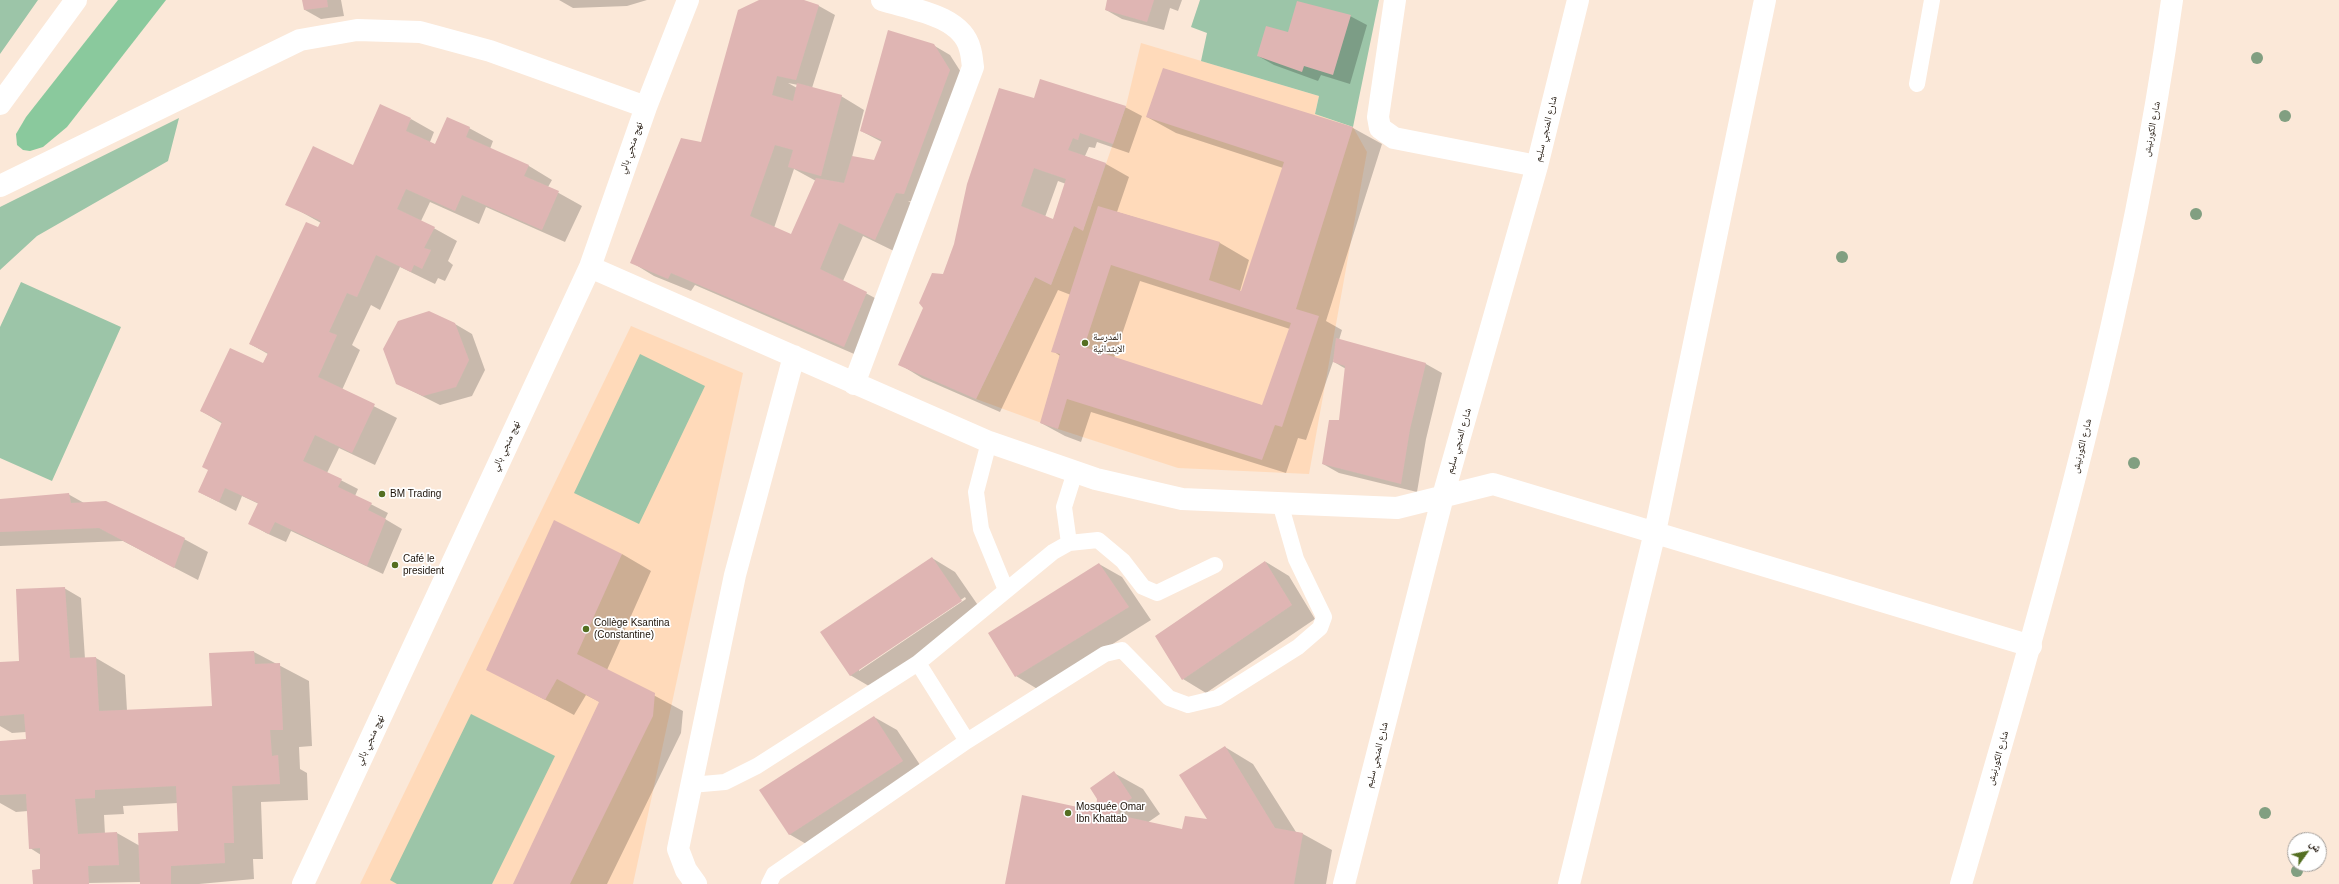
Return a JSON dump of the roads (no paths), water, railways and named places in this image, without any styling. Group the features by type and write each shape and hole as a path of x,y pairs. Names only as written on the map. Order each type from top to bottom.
{"street":[{"path":"0,104 76,0"},
{"name":"نهج منجي بالي","path":"303,884 590,267 646,107 688,0"},
{"path":"854,384 972,67 970,48 960,31 944,19 882,0"},
{"path":"1395,0 1378,117 1380,128 1394,138 1538,166"},
{"name":"شارع المنجي سليم","path":"1344,884 1444,496 1538,166 1578,0"},
{"path":"1569,884 1655,532 1765,0"},
{"name":"شارع الكورنيش","path":"1961,884 2031,646 2110,337 2159,96 2172,0"},
{"path":"0,186 300,40 357,30 420,32 490,51 646,107"},
{"path":"590,267 989,442 1075,472 1182,499 1397,508 1493,484 2031,646"},
{"path":"696,884 686,870 678,850 734,575 794,356"}],"lane":[{"path":"1917,84 1932,0"},
{"path":"989,442 976,492 981,529 1006,590"},
{"path":"1069,543 1064,507 1075,472"},
{"path":"769,884 774,874 967,741 1105,654 1122,650 1170,698 1188,706 1218,698 1298,647 1320,628 1324,617 1296,559 1280,503"},
{"path":"691,785 725,782 757,766 918,663 1052,552 1069,543 1098,540 1123,561 1144,587 1157,593 1215,565"},
{"path":"918,663 967,741"}],"place":[{"name":"المدرسة الإبتدائية","path":"1085,343"},
{"name":"BM Trading","path":"382,494"},
{"name":"Café le president","path":"395,565"},
{"name":"Collège Ksantina (Constantine)","path":"586,629"},
{"name":"Mosquée Omar Ibn Khattab","path":"1068,813"}]}
